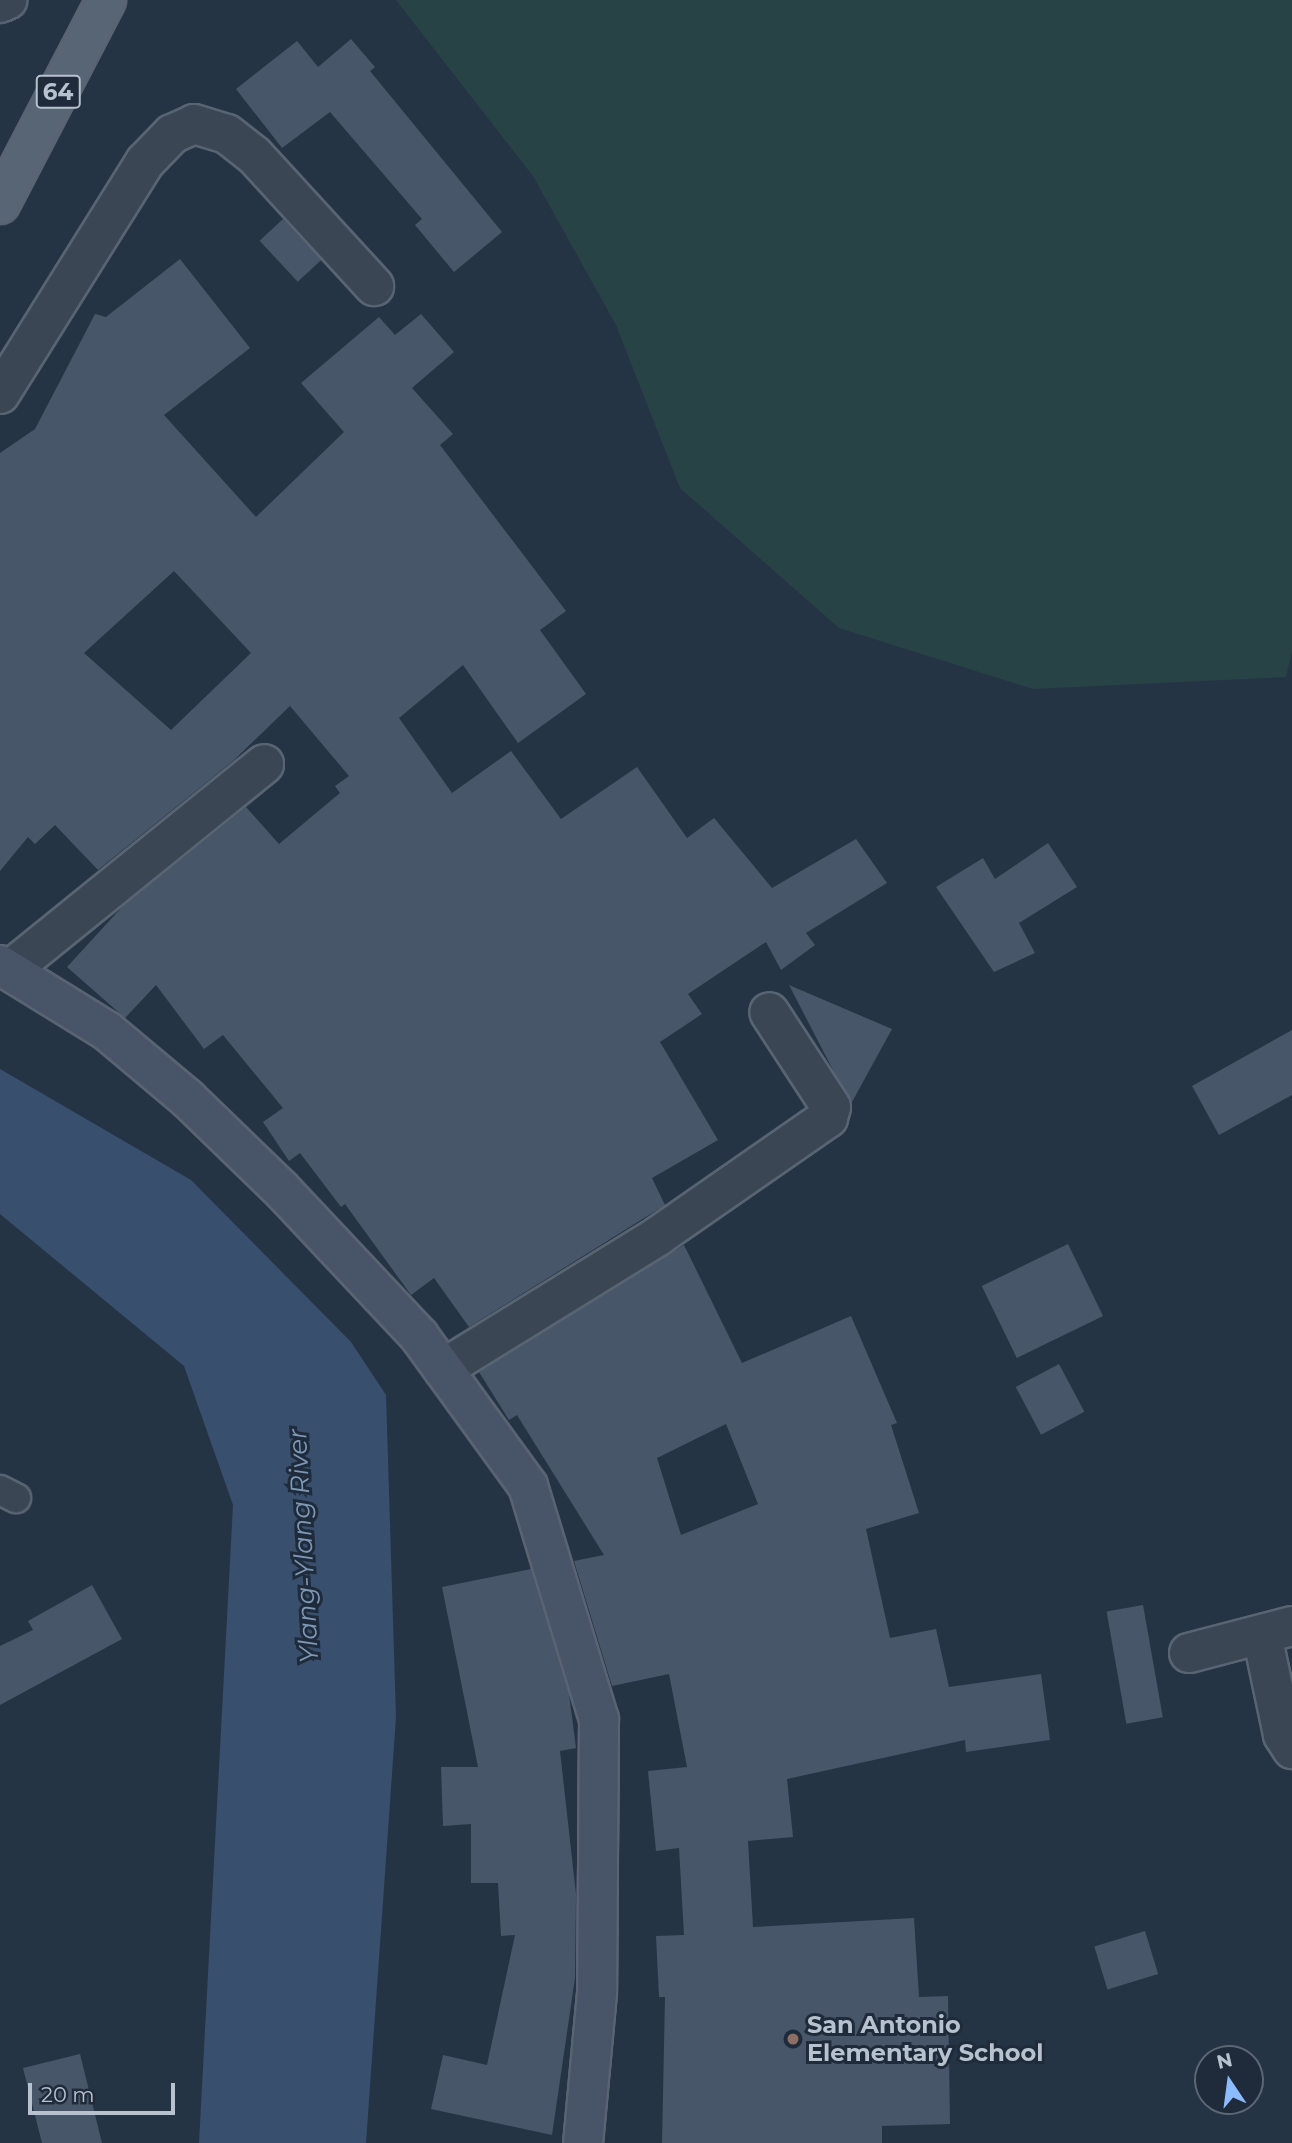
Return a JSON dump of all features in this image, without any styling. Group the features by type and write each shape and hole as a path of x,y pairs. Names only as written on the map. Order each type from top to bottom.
{"main road":[{"name":"64","path":"0,204 106,0"}],"street":[{"path":"0,3 7,0"},
{"path":"0,394 145,162 173,134 194,124 227,134 254,155 374,286"},
{"path":"264,764 5,967 107,1031 188,1099 309,1219 419,1336 528,1486 598,1719 597,1993 583,2143"},
{"path":"443,1368 658,1236 828,1118 831,1108 769,1012"},
{"path":"1189,1653 1277,1631 1283,1735 1292,1749"}],"green space":[{"path":"396,0 1292,0 1292,651 1286,677 1033,689 839,628 680,488 616,325 533,176"}],"water":[{"name":"Ylang-Ylang River","path":"0,1069 191,1180 351,1342 386,1395 396,1717 366,2143 199,2143 233,1505 184,1366 0,1214"}],"building":[{"path":"351,39 375,67 370,71 502,232 454,272 415,225 422,219 330,112 282,148 236,89 297,41 318,67"},
{"path":"283,219 321,260 298,282 260,241"},
{"path":"180,259 250,348 164,415 256,517 344,432 301,383 379,317 395,335 421,314 454,352 412,388 453,434 440,445 566,611 540,630 586,694 518,743 463,665 399,718 452,793 511,751 561,819 637,767 687,838 714,818 772,888 856,839 887,883 806,933 815,945 781,970 766,942 688,994 702,1014 660,1042 718,1140 652,1178 665,1205 469,1327 434,1278 411,1295 345,1204 341,1207 300,1153 289,1161 263,1122 283,1108 223,1035 204,1049 156,985 125,1018 67,967 122,907 246,807 279,844 340,793 335,786 349,776 290,706 233,761 98,870 55,825 35,844 28,837 0,871 0,453 35,429 95,314 106,317","holes":["174,571 251,653 171,730 84,653"]},
{"path":"1048,843 1077,887 1019,923 1035,953 994,972 936,887 983,858 995,879"},
{"path":"789,985 892,1029 852,1102 834,1072"},
{"path":"1292,1030 1292,1095 1219,1135 1192,1086"},
{"path":"1068,1244 1103,1316 1017,1358 982,1286"},
{"path":"684,1245 742,1363 851,1316 897,1423 891,1425 919,1513 866,1529 890,1638 936,1629 949,1687 1041,1674 1050,1740 966,1752 965,1740 787,1779 793,1837 748,1841 753,1927 914,1918 919,1997 948,1996 950,2124 882,2126 882,2143 662,2143 665,1997 659,1997 656,1936 684,1935 679,1848 656,1851 648,1771 687,1767 669,1674 612,1686 574,1561 604,1555 517,1415 509,1420 479,1372","holes":["726,1424 758,1504 681,1535 657,1458"]},
{"path":"1059,1364 1084,1412 1041,1435 1016,1387"},
{"path":"531,1569 569,1694 576,1748 560,1751 576,1894 575,1978 552,2135 431,2109 443,2055 487,2065 515,1935 501,1936 498,1883 471,1883 471,1824 443,1826 441,1767 478,1767 442,1587"},
{"path":"92,1585 122,1639 0,1705 0,1646 33,1630 28,1621"},
{"path":"1143,1605 1163,1717 1126,1724 1107,1611"},
{"path":"1145,1931 1158,1974 1107,1990 1094,1946"},
{"path":"80,2054 102,2143 42,2143 23,2068"}],"place":[{"name":"San Antonio Elementary School","path":"793,2039"}]}
